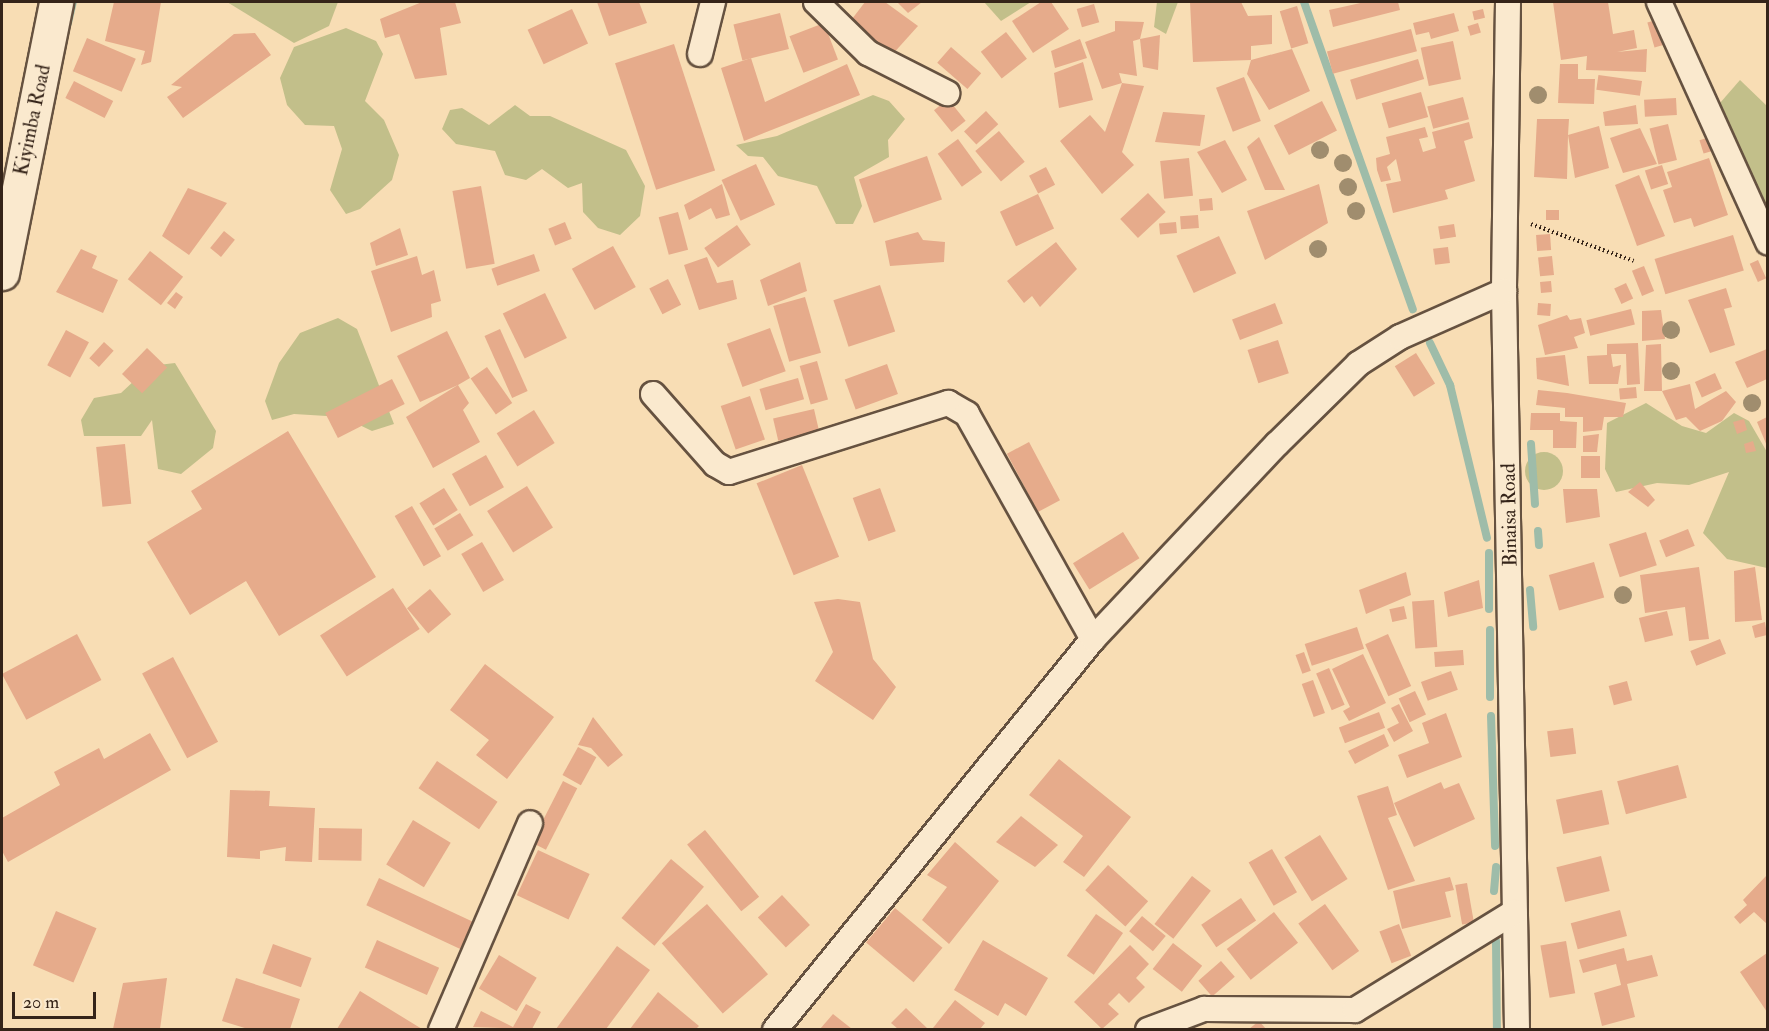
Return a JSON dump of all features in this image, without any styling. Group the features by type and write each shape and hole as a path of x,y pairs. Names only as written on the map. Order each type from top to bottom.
{"street":[{"name":"Kiyimba Road","path":"2,273 5,234 56,2"},
{"path":"700,54 713,2"},
{"path":"816,2 868,53 947,93"},
{"name":"Binaisa Road","path":"1508,2 1503,219 1516,1029"},
{"path":"1659,2 1767,242"},
{"path":"775,1029 1093,639 1358,364 1400,337 1504,291"},
{"path":"653,394 715,464 729,472 948,403 967,414 1093,639"},
{"path":"441,1029 530,823"},
{"path":"1335,1029 1355,1010 1514,912"},
{"path":"1148,1029 1204,1009 1355,1010"}],"path":[{"path":"1503,219 1563,233 1634,261"}],"shaded area":[{"path":"227,2 338,2 329,26 294,43"},
{"path":"984,2 1031,2 1001,21"},
{"path":"1157,2 1178,2 1166,34 1154,27"},
{"path":"346,28 376,41 383,54 365,101 384,120 399,155 392,180 360,209 346,214 330,190 342,149 334,126 305,125 287,105 280,78 294,47"},
{"path":"1740,80 1767,106 1767,212 1720,103"},
{"path":"873,95 889,101 905,119 888,140 889,157 854,177 862,206 853,224 836,224 817,186 778,176 763,157 748,156 736,145 777,136"},
{"path":"515,105 530,116 550,116 626,150 645,186 640,216 620,235 598,228 583,212 582,183 568,188 542,169 526,180 505,175 495,151 456,144 442,129 450,110 462,108 489,125"},
{"path":"338,318 357,329 394,424 372,431 343,417 294,414 272,420 265,401 279,363 300,333"},
{"path":"175,363 216,431 213,448 181,474 158,469 152,420 141,436 84,436 81,420 94,398 121,393 150,366"},
{"path":"1646,403 1682,426 1706,433 1734,413 1749,421 1767,452 1767,568 1727,559 1703,533 1729,472 1689,485 1657,483 1616,492 1605,469 1607,423"},
{"path":"1544,452 1551,453 1557,458 1562,464 1562,478 1557,484 1551,489 1544,490 1537,489 1531,484 1526,478 1525,471 1526,464 1531,458 1537,453"}],"building":[{"path":"114,2 161,2 151,62 141,65 145,51 105,41"},
{"path":"422,2 455,2 461,23 440,28 447,75 415,79 399,34 385,38 380,19"},
{"path":"597,2 639,2 647,23 609,36"},
{"path":"865,2 885,2 918,26 891,56 852,19"},
{"path":"897,2 922,2 908,13"},
{"path":"1041,2 1051,2 1069,29 1033,53 1012,21"},
{"path":"1190,2 1241,2 1248,16 1272,15 1272,44 1251,46 1251,60 1193,62"},
{"path":"1365,2 1398,2 1400,10 1333,27 1329,10"},
{"path":"1553,2 1608,2 1613,34 1634,30 1637,48 1617,52 1647,49 1646,72 1586,70 1587,56 1561,60"},
{"path":"1094,4 1099,22 1082,27 1077,9"},
{"path":"1297,6 1308,43 1291,49 1280,11"},
{"path":"572,9 588,43 544,64 528,30"},
{"path":"1483,9 1485,18 1474,20 1472,11"},
{"path":"780,13 789,49 742,61 733,25"},
{"path":"1454,13 1459,31 1431,39 1429,32 1416,35 1413,23"},
{"path":"1656,20 1663,45 1655,47 1647,22"},
{"path":"1115,21 1144,22 1140,39 1133,41 1137,76 1119,73 1122,83 1102,89 1085,42 1115,31"},
{"path":"824,23 838,59 803,73 789,36"},
{"path":"1478,23 1481,33 1470,36 1467,26"},
{"path":"1411,29 1417,51 1333,74 1327,52"},
{"path":"1006,32 1027,59 1002,78 981,52"},
{"path":"255,33 271,55 183,118 167,97 182,87 171,85 234,34"},
{"path":"1160,35 1158,70 1143,67 1140,39"},
{"path":"87,38 136,59 122,92 73,71"},
{"path":"1080,39 1087,58 1055,68 1051,51"},
{"path":"1453,41 1461,79 1429,86 1421,48"},
{"path":"674,44 715,170 656,190 615,63"},
{"path":"951,47 981,73 967,89 937,63"},
{"path":"1292,49 1310,91 1269,110 1247,74 1251,60"},
{"path":"751,58 765,102 847,64 860,95 744,141 721,68"},
{"path":"1418,59 1424,79 1356,100 1350,80"},
{"path":"1083,62 1093,100 1059,108 1054,73"},
{"path":"1560,64 1578,64 1578,79 1595,79 1594,104 1558,103"},
{"path":"1598,75 1642,81 1640,96 1596,90"},
{"path":"1244,77 1261,121 1233,132 1216,88"},
{"path":"74,81 113,101 105,118 65,98"},
{"path":"1122,83 1144,86 1122,152 1134,165 1102,194 1060,141 1090,115 1105,132"},
{"path":"1421,92 1428,117 1389,128 1382,103"},
{"path":"1463,97 1469,119 1433,129 1427,107"},
{"path":"1676,98 1677,115 1645,117 1644,100"},
{"path":"948,99 966,121 952,132 934,110"},
{"path":"1322,101 1337,130 1289,155 1274,126"},
{"path":"1636,105 1638,124 1605,126 1603,112"},
{"path":"986,111 998,124 976,145 964,131"},
{"path":"1163,112 1205,115 1200,146 1155,142"},
{"path":"1537,119 1569,119 1567,179 1534,177"},
{"path":"1469,122 1473,138 1464,141 1475,181 1445,190 1448,199 1393,213 1386,184 1401,181 1396,159 1387,167 1391,180 1381,182 1377,170 1376,158 1390,154 1386,137 1425,127 1428,137 1419,139 1423,152 1436,148 1432,132"},
{"path":"1668,124 1677,160 1659,164 1650,129"},
{"path":"1599,126 1609,168 1575,178 1568,135"},
{"path":"1640,128 1657,164 1623,173 1610,138"},
{"path":"999,131 1025,162 1001,182 975,151"},
{"path":"1259,137 1285,190 1265,190 1247,147"},
{"path":"1710,137 1714,150 1704,154 1699,140"},
{"path":"958,139 982,172 962,187 938,154"},
{"path":"1225,140 1247,180 1222,193 1197,152"},
{"path":"927,156 942,199 874,223 859,179"},
{"path":"1189,158 1193,196 1164,199 1160,161"},
{"path":"1709,158 1728,215 1694,227 1691,218 1674,223 1663,190 1672,187 1667,172"},
{"path":"756,164 775,205 741,221 722,180"},
{"path":"1662,165 1668,184 1651,190 1645,171"},
{"path":"1046,167 1055,185 1038,193 1029,176"},
{"path":"1639,175 1665,236 1637,246 1615,185"},
{"path":"722,184 730,215 716,219 711,208 689,220 684,205"},
{"path":"1319,184 1328,223 1265,260 1247,211"},
{"path":"481,186 495,264 466,269 452,191"},
{"path":"188,188 227,203 189,255 162,236"},
{"path":"1148,193 1166,212 1138,238 1120,219"},
{"path":"1038,194 1054,228 1016,246 1000,212"},
{"path":"1212,198 1213,210 1200,211 1199,199"},
{"path":"1546,210 1559,210 1559,220 1546,220"},
{"path":"678,212 688,250 669,255 659,217"},
{"path":"1198,215 1199,228 1181,229 1180,216"},
{"path":"565,222 572,239 555,245 548,229"},
{"path":"1176,222 1177,233 1160,234 1159,223"},
{"path":"1454,224 1456,237 1440,239 1438,227"},
{"path":"737,225 751,245 718,268 704,248"},
{"path":"400,228 408,255 376,266 370,243"},
{"path":"224,231 235,240 221,257 210,248"},
{"path":"918,232 923,240 945,242 944,262 890,266 885,241"},
{"path":"1550,234 1551,250 1537,251 1536,235"},
{"path":"1733,235 1744,270 1665,294 1655,259"},
{"path":"1219,236 1236,273 1194,293 1176,256"},
{"path":"1056,242 1077,269 1040,307 1032,296 1024,303 1007,281"},
{"path":"613,246 636,287 595,310 572,269"},
{"path":"1448,247 1450,263 1435,265 1433,249"},
{"path":"81,249 97,256 92,268 118,280 103,313 56,292"},
{"path":"150,251 183,277 161,305 128,279"},
{"path":"534,254 540,271 497,286 491,269"},
{"path":"417,256 422,275 434,270 441,301 431,304 432,317 391,332 371,271"},
{"path":"1552,256 1554,275 1540,276 1538,257"},
{"path":"707,257 717,283 733,280 737,299 699,310 684,265"},
{"path":"1758,260 1766,278 1758,282 1750,264"},
{"path":"800,262 807,291 768,306 760,280"},
{"path":"1644,266 1654,291 1642,296 1632,271"},
{"path":"668,279 681,305 662,314 649,289"},
{"path":"1551,281 1552,292 1541,293 1540,282"},
{"path":"1626,283 1633,298 1621,304 1614,288"},
{"path":"880,285 895,332 849,347 833,300"},
{"path":"1726,288 1732,307 1724,309 1735,345 1710,353 1688,300"},
{"path":"176,292 183,297 175,309 167,303"},
{"path":"545,293 567,338 525,359 503,314"},
{"path":"805,297 821,353 789,362 773,306"},
{"path":"1275,303 1283,324 1240,340 1232,319"},
{"path":"1538,303 1551,304 1550,316 1537,315"},
{"path":"1631,309 1635,325 1590,336 1586,320"},
{"path":"1661,310 1665,339 1642,341 1642,311"},
{"path":"1567,315 1570,320 1581,318 1585,333 1574,337 1578,348 1545,355 1538,325"},
{"path":"770,328 786,371 743,387 727,344"},
{"path":"500,329 528,391 512,398 484,336"},
{"path":"66,330 89,342 70,378 47,365"},
{"path":"447,331 470,378 420,402 397,356"},
{"path":"1278,340 1289,373 1258,383 1248,350"},
{"path":"104,342 114,351 99,367 89,358"},
{"path":"1638,343 1640,384 1627,385 1626,354 1611,354 1613,367 1621,365 1618,384 1589,384 1587,356 1607,355 1607,344"},
{"path":"1661,344 1662,391 1644,391 1646,345"},
{"path":"147,348 167,367 142,393 122,374"},
{"path":"1767,349 1767,379 1747,388 1735,362"},
{"path":"1416,353 1435,384 1414,397 1395,366"},
{"path":"1565,355 1569,386 1537,379 1536,358"},
{"path":"817,361 828,399 811,404 800,366"},
{"path":"887,364 898,394 856,409 845,379"},
{"path":"487,367 512,403 496,415 471,378"},
{"path":"1715,373 1722,389 1702,397 1695,382"},
{"path":"798,378 804,399 766,410 760,389"},
{"path":"392,379 405,404 338,438 325,413"},
{"path":"1690,384 1695,409 1726,391 1736,402 1722,421 1700,431 1686,417 1676,420 1662,391"},
{"path":"458,385 469,403 463,410 480,442 433,468 406,417"},
{"path":"1636,387 1637,398 1620,399 1619,388"},
{"path":"1538,390 1626,403 1623,417 1604,417 1602,430 1583,432 1583,417 1565,417 1565,408 1536,405"},
{"path":"750,396 765,439 736,450 721,406"},
{"path":"814,409 819,431 778,441 773,418"},
{"path":"534,410 555,443 517,466 497,433"},
{"path":"1531,413 1560,413 1560,421 1577,422 1576,448 1553,448 1553,430 1530,430"},
{"path":"1767,417 1767,446 1757,422"},
{"path":"1744,419 1747,430 1737,434 1733,422"},
{"path":"288,431 376,577 279,636 246,581 190,615 147,542 202,509 191,491"},
{"path":"1599,434 1597,452 1583,452 1583,436"},
{"path":"1753,441 1756,451 1746,453 1744,444"},
{"path":"1029,442 1060,500 1038,512 1007,454"},
{"path":"125,444 131,504 102,507 96,447"},
{"path":"486,455 504,487 470,506 452,474"},
{"path":"1581,456 1600,456 1600,478 1581,478"},
{"path":"802,465 839,557 794,575 757,483"},
{"path":"1640,482 1655,500 1648,507 1628,492"},
{"path":"527,486 553,528 513,552 487,511"},
{"path":"444,488 458,510 433,525 419,503"},
{"path":"880,488 896,531 868,541 853,498"},
{"path":"1563,489 1597,489 1600,517 1566,523"},
{"path":"412,506 441,556 424,566 395,516"},
{"path":"460,513 473,535 448,551 434,528"},
{"path":"1688,529 1695,546 1666,557 1659,541"},
{"path":"1123,532 1139,558 1089,590 1073,563"},
{"path":"1646,532 1657,565 1620,577 1609,544"},
{"path":"482,542 504,580 483,592 461,554"},
{"path":"1594,562 1604,598 1559,611 1549,575"},
{"path":"1699,567 1709,639 1689,641 1685,607 1645,613 1640,575"},
{"path":"1755,567 1762,620 1735,622 1734,571"},
{"path":"1406,572 1411,595 1366,614 1359,590"},
{"path":"1479,580 1483,608 1448,617 1444,592"},
{"path":"393,588 420,629 347,676 320,635"},
{"path":"430,589 451,614 428,634 407,608"},
{"path":"838,599 860,602 873,659 896,687 873,720 815,681 833,652 814,602"},
{"path":"1434,600 1437,647 1415,648 1412,602"},
{"path":"1404,606 1407,619 1392,622 1389,609"},
{"path":"1667,611 1673,635 1645,642 1639,618"},
{"path":"1765,622 1767,635 1755,638 1752,626"},
{"path":"1357,627 1364,649 1312,666 1305,644"},
{"path":"77,634 101,680 26,720 2,674"},
{"path":"1388,634 1411,686 1388,696 1365,644"},
{"path":"1720,639 1726,654 1696,666 1690,651"},
{"path":"1463,650 1464,665 1435,667 1434,652"},
{"path":"1304,652 1311,671 1302,674 1296,655"},
{"path":"1363,654 1386,703 1349,721 1343,711 1350,707 1332,669"},
{"path":"173,657 218,742 187,758 142,673"},
{"path":"485,664 554,717 507,779 476,755 489,740 450,710"},
{"path":"1329,668 1345,705 1332,710 1316,673"},
{"path":"1451,671 1458,690 1428,701 1421,682"},
{"path":"1313,680 1325,713 1314,717 1302,684"},
{"path":"1627,681 1632,700 1614,705 1609,686"},
{"path":"1415,691 1426,715 1410,722 1399,699"},
{"path":"1399,704 1413,731 1394,742 1387,729 1399,723 1391,708"},
{"path":"1379,712 1385,728 1345,743 1339,727"},
{"path":"1446,713 1462,757 1407,778 1398,755 1429,743 1422,723"},
{"path":"593,717 623,755 608,767 591,748 578,745"},
{"path":"1573,728 1576,754 1550,757 1547,731"},
{"path":"150,733 171,770 8,862 2,851 2,818 60,785 54,772 99,748 104,759"},
{"path":"1384,734 1389,746 1355,764 1348,751"},
{"path":"578,747 596,757 581,785 562,775"},
{"path":"1059,759 1131,817 1084,877 1063,862 1083,836 1029,795"},
{"path":"437,761 498,802 479,829 419,788"},
{"path":"1678,765 1687,798 1626,814 1617,781"},
{"path":"563,781 577,788 546,850 532,842"},
{"path":"1441,782 1444,789 1459,783 1475,819 1414,847 1394,803"},
{"path":"1388,786 1397,815 1388,818 1415,881 1388,890 1357,796"},
{"path":"230,790 270,791 269,806 315,808 312,862 285,861 286,847 260,851 260,859 227,857"},
{"path":"1602,790 1609,824 1563,834 1556,800"},
{"path":"1021,816 1058,845 1035,867 996,842"},
{"path":"413,820 451,843 424,887 386,865"},
{"path":"319,828 362,829 361,861 318,860"},
{"path":"705,830 759,897 741,911 687,844"},
{"path":"1320,835 1348,879 1312,901 1284,857"},
{"path":"955,842 999,881 949,944 922,920 947,887 927,875"},
{"path":"1272,849 1297,892 1274,906 1249,862"},
{"path":"538,850 590,874 569,919 517,895"},
{"path":"1601,856 1610,891 1565,902 1556,867"},
{"path":"671,859 704,887 654,946 622,918"},
{"path":"1108,865 1148,901 1125,926 1085,890"},
{"path":"1767,875 1767,924 1754,912 1740,924 1734,917 1747,905 1743,900"},
{"path":"1192,876 1211,891 1173,939 1154,924"},
{"path":"1450,877 1454,890 1445,892 1451,917 1402,929 1393,891"},
{"path":"379,878 475,923 462,950 366,905"},
{"path":"1467,883 1474,922 1462,924 1455,885"},
{"path":"782,895 810,925 786,947 758,918"},
{"path":"1241,898 1256,920 1216,947 1201,925"},
{"path":"707,904 768,974 723,1014 662,943"},
{"path":"1325,904 1359,951 1332,970 1298,923"},
{"path":"895,908 942,948 914,982 866,942"},
{"path":"1620,910 1627,936 1578,949 1571,923"},
{"path":"56,911 97,928 73,983 33,965"},
{"path":"1274,912 1298,943 1251,980 1227,949"},
{"path":"1096,914 1123,933 1094,975 1067,956"},
{"path":"1142,916 1166,936 1153,951 1129,931"},
{"path":"1399,924 1411,956 1392,963 1379,932"},
{"path":"377,940 439,968 427,995 365,967"},
{"path":"983,940 1048,978 1026,1016 1005,1003 998,1016 954,990"},
{"path":"1566,941 1575,993 1550,998 1540,946"},
{"path":"1173,943 1202,966 1182,992 1153,969"},
{"path":"273,944 312,958 301,987 262,973"},
{"path":"1130,945 1149,964 1136,978 1145,987 1129,1003 1119,993 1108,1004 1119,1014 1102,1029 1074,1002"},
{"path":"617,946 650,970 606,1029 556,1029"},
{"path":"1624,948 1627,961 1652,955 1658,976 1627,984 1635,1017 1602,1026 1594,993 1621,985 1616,964 1583,973 1579,960"},
{"path":"1767,953 1767,1012 1740,972"},
{"path":"499,955 537,978 517,1011 479,988"},
{"path":"1221,961 1235,977 1212,997 1198,981"},
{"path":"167,978 160,1029 113,1029 123,983"},
{"path":"236,978 300,999 290,1029 248,1029 222,1021"},
{"path":"360,991 422,1029 337,1029"},
{"path":"658,992 699,1026 696,1029 630,1029"},
{"path":"955,1000 985,1023 980,1029 933,1028"},
{"path":"526,1004 541,1012 532,1029 473,1027 481,1011 513,1027"},
{"path":"906,1008 928,1029 898,1029 891,1023"},
{"path":"833,1014 852,1029 820,1029"},
{"path":"1259,1021 1266,1029 1249,1029"}],"waterway":[{"path":"68,23 73,2"},
{"path":"1304,2 1413,309"},
{"path":"1430,343 1450,385 1487,538"},
{"path":"1531,444 1535,504"},
{"path":"1538,531 1539,545"},
{"path":"1489,553 1489,609"},
{"path":"1530,590 1533,627"},
{"path":"1490,630 1490,697"},
{"path":"1491,716 1495,846"},
{"path":"1494,891 1496,867"},
{"path":"1496,941 1497,1030"}]}
